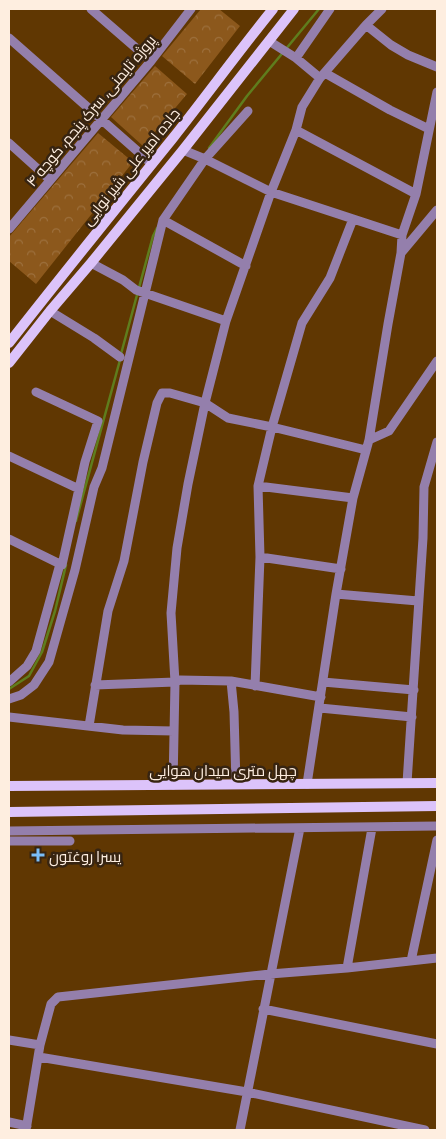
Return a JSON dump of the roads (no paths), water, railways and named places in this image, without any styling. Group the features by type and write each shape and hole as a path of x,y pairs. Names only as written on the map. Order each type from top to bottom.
{"main road":[{"name":"جاده امیر علی شیر نوایی","path":"9,343 273,9"},
{"path":"9,363 183,150 294,9"},
{"name":"چهل متری میدان هوایی","path":"9,786 437,783"},
{"path":"9,812 437,806"}],"street":[{"path":"90,9 151,61"},
{"name":"پروژه تایمنی، سرک پنجم، کوچه ۴","path":"9,229 49,179 151,61 192,9"},
{"path":"296,58 330,9"},
{"path":"172,785 175,682 171,614 177,548 205,403 226,321 271,192 296,130 302,107 323,76 382,9"},
{"path":"366,25 391,45 408,55 437,67"},
{"path":"9,38 152,164"},
{"path":"269,40 323,76 429,129"},
{"path":"307,784 336,594 353,498 369,440 401,253 402,235 416,194 437,92"},
{"path":"9,699 21,695 34,685 49,662 55,645 94,487 102,468 163,220 203,158 248,111"},
{"path":"296,130 416,194"},
{"path":"9,143 49,179"},
{"path":"183,150 271,192 402,235"},
{"path":"401,253 437,210"},
{"path":"254,686 260,557 258,486 272,426 302,322 330,278 353,218"},
{"path":"163,220 246,266"},
{"path":"91,263 123,280 136,290 226,321"},
{"path":"50,311 94,338 120,357"},
{"path":"369,440 389,431 437,361"},
{"path":"9,682 27,666 36,651 60,564 62,565 79,489 98,421 36,392"},
{"path":"89,726 108,611 124,560 143,462 162,393 170,393 205,403 228,418 272,426 366,450"},
{"path":"407,783 418,601 424,538 424,486 437,442"},
{"path":"9,456 79,489"},
{"path":"258,486 353,498"},
{"path":"9,539 60,564"},
{"path":"260,557 341,569"},
{"path":"336,594 418,601"},
{"path":"95,685 175,682 180,680 231,681 321,697"},
{"path":"231,681 236,784"},
{"path":"323,682 414,690"},
{"path":"320,708 412,718"},
{"path":"9,716 123,730 174,731"},
{"path":"9,831 437,826"},
{"path":"240,1130 300,828"},
{"path":"347,968 372,828"},
{"path":"33,831 33,841"},
{"path":"411,961 437,840"},
{"path":"9,841 70,841"},
{"path":"9,1122 27,1128 40,1046 51,1004 58,997 437,958"},
{"path":"263,1009 437,1044"},
{"path":"9,1040 40,1046"},
{"path":"39,1057 247,1092 424,1130"}],"waterway":[{"path":"209,148 247,96 319,9"},
{"path":"121,354 153,236 157,228"},
{"path":"76,521 120,360"},
{"path":"9,689 29,676 42,652 55,611 66,565"}],"place":[{"name":"یسرا روغتون","path":"38,855"}]}
